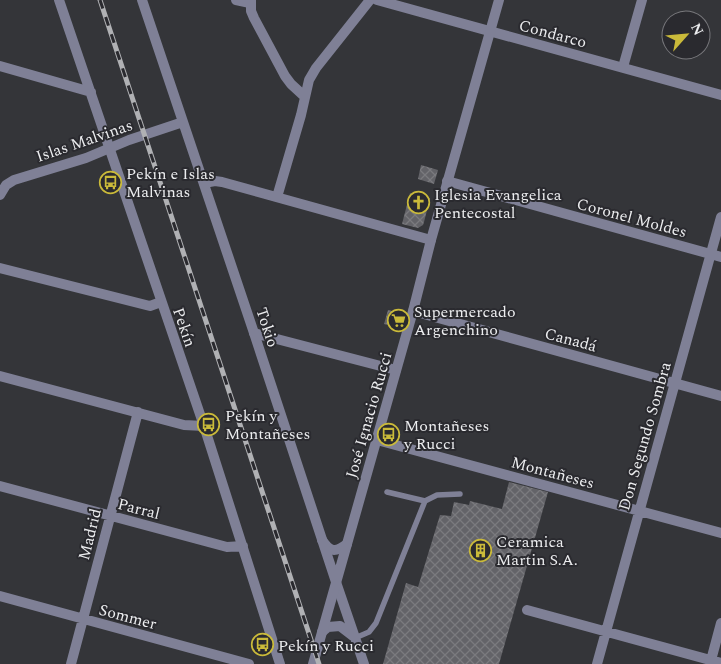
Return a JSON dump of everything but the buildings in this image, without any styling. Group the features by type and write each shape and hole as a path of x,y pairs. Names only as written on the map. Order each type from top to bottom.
{"street":[{"name":"Pekín","path":"59,0 204,426 280,664"},
{"name":"Tokio","path":"142,0 364,664"},
{"path":"236,0 251,2 254,18 286,76 291,84 304,96"},
{"path":"277,197 301,115 309,80 316,68 370,0"},
{"name":"Condarco","path":"376,0 721,95"},
{"name":"José Ignacio Rucci","path":"313,664 499,0"},
{"path":"623,67 642,0"},
{"path":"0,66 91,92"},
{"name":"Islas Malvinas","path":"0,195 6,185 14,180 86,158 183,122"},
{"path":"204,183 222,182 431,240"},
{"name":"Coronel Moldes","path":"447,182 716,256"},
{"name":"Don Segundo Sombra","path":"597,664 674,383 716,256 721,217"},
{"path":"0,268 150,306 161,302"},
{"name":"Canadá","path":"413,311 721,396"},
{"path":"254,333 396,370"},
{"path":"0,376 184,426 204,426"},
{"name":"Madrid","path":"71,664 138,412"},
{"name":"Montañeses","path":"376,440 721,533"},
{"name":"Parral","path":"0,486 228,546 243,546"},
{"path":"322,540 332,550 340,549 347,544"},
{"name":"Sommer","path":"0,596 249,664"},
{"path":"527,610 714,662 721,623"},
{"path":"322,632 328,627 340,626 355,638"}],"lane":[{"path":"387,492 425,501"},
{"path":"355,638 369,632 376,623 425,501 436,495 460,494"}],"railway":[{"path":"100,0 319,664"}],"place":[{"name":"Pekín e Islas Malvinas","path":"110,182"},
{"name":"Iglesia Evangelica Pentecostal","path":"418,203"},
{"name":"Supermercado Argenchino","path":"398,320"},
{"name":"Pekín y Montañeses","path":"209,424"},
{"name":"Montañeses y Rucci","path":"388,434"},
{"name":"Ceramica Martin S.A.","path":"480,550"},
{"name":"Pekín y Rucci","path":"262,645"}]}
